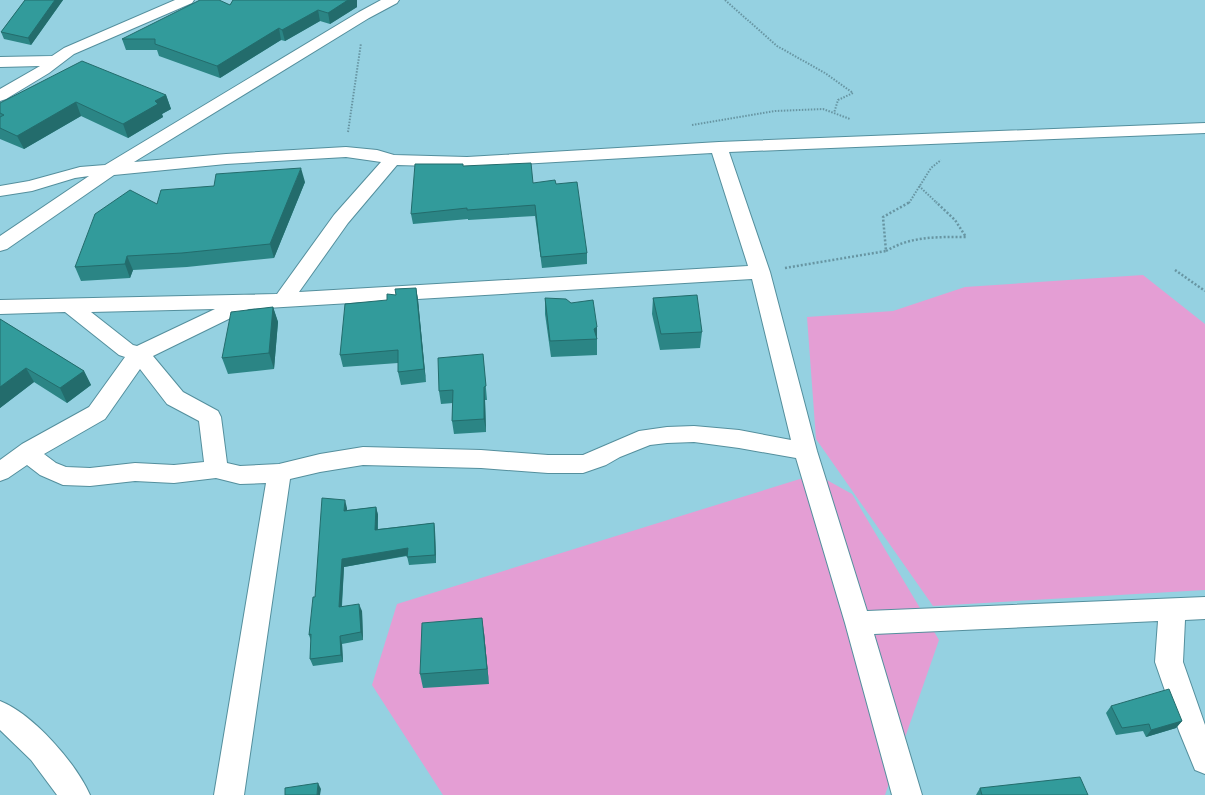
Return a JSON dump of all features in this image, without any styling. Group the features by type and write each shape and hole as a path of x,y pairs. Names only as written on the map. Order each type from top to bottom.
{"street":[{"path":"0,96 21,85 69,51 187,0"},
{"path":"0,245 109,170 365,8 392,0"},
{"path":"0,62 56,61"},
{"path":"0,191 36,184 81,171 109,170 226,159 346,152 377,155 392,160 468,162 719,147 1205,128"},
{"path":"719,147 760,272 805,450 858,623 907,795"},
{"path":"284,300 341,219 392,160"},
{"path":"0,307 248,302 760,272"},
{"path":"0,472 30,450 97,413 139,354 248,302"},
{"path":"69,305 126,350 139,354 175,398 210,417 216,469"},
{"path":"30,450 36,460 48,469 63,476 90,477 135,472 174,474 216,469 240,475 279,473 320,463 363,456 481,459 548,464 583,464 598,459 612,451 647,437 667,435 694,434 739,439 805,450"},
{"path":"229,795 279,473"},
{"path":"858,623 1205,608"},
{"path":"1172,610 1169,662 1193,731 1205,760"},
{"path":"0,714 8,718 38,747 75,795"}],"path":[{"path":"725,0 777,46 825,72 853,93 838,100 834,113"},
{"path":"346,152 365,8"},
{"path":"886,250 883,217 909,203 931,168 952,152 981,137"},
{"path":"760,272 838,260 886,250 892,246 915,238 966,237 955,220 919,186"},
{"path":"1175,270 1205,291"}],"shaded area":[{"path":"1143,275 1205,324 1205,590 933,606 816,439 807,317 893,311 965,287"},
{"path":"816,474 852,494 939,640 885,795 443,795 372,685 397,604"}],"building":[{"path":"25,0 55,0 28,38 1,32"},
{"path":"200,0 219,0 230,5 233,0 348,0 328,13 318,10 282,30 279,28 217,66 155,44 155,39 122,39"},
{"path":"82,61 166,95 155,101 158,104 123,124 76,102 17,136 0,128 0,117 4,115 0,113 0,103"},
{"path":"531,163 533,183 555,180 556,184 577,182 587,253 541,257 535,205 467,210 467,208 411,214 415,164 463,164 463,166"},
{"path":"301,168 270,244 182,253 127,256 125,264 75,267 95,214 130,190 157,204 161,190 214,186 216,174"},
{"path":"416,288 424,369 398,372 398,350 340,355 345,304 387,300 387,294 396,295 395,289"},
{"path":"697,295 702,332 661,334 653,298"},
{"path":"545,298 566,299 571,303 593,300 597,327 594,329 597,339 550,341"},
{"path":"273,307 269,353 222,358 231,312"},
{"path":"0,319 84,371 60,388 26,368 0,387"},
{"path":"483,354 486,386 484,387 484,419 452,421 453,390 439,391 438,358"},
{"path":"322,498 345,500 344,511 376,507 375,530 434,523 435,555 407,557 408,548 342,559 339,607 359,604 361,632 340,636 341,655 310,659 311,634 309,635 313,597 315,597"},
{"path":"482,618 487,669 420,674 422,623"},
{"path":"1169,689 1182,721 1151,730 1149,724 1122,728 1111,706"},
{"path":"1080,777 1088,795 982,795 980,788"},
{"path":"318,783 317,795 285,795 285,788"}]}
